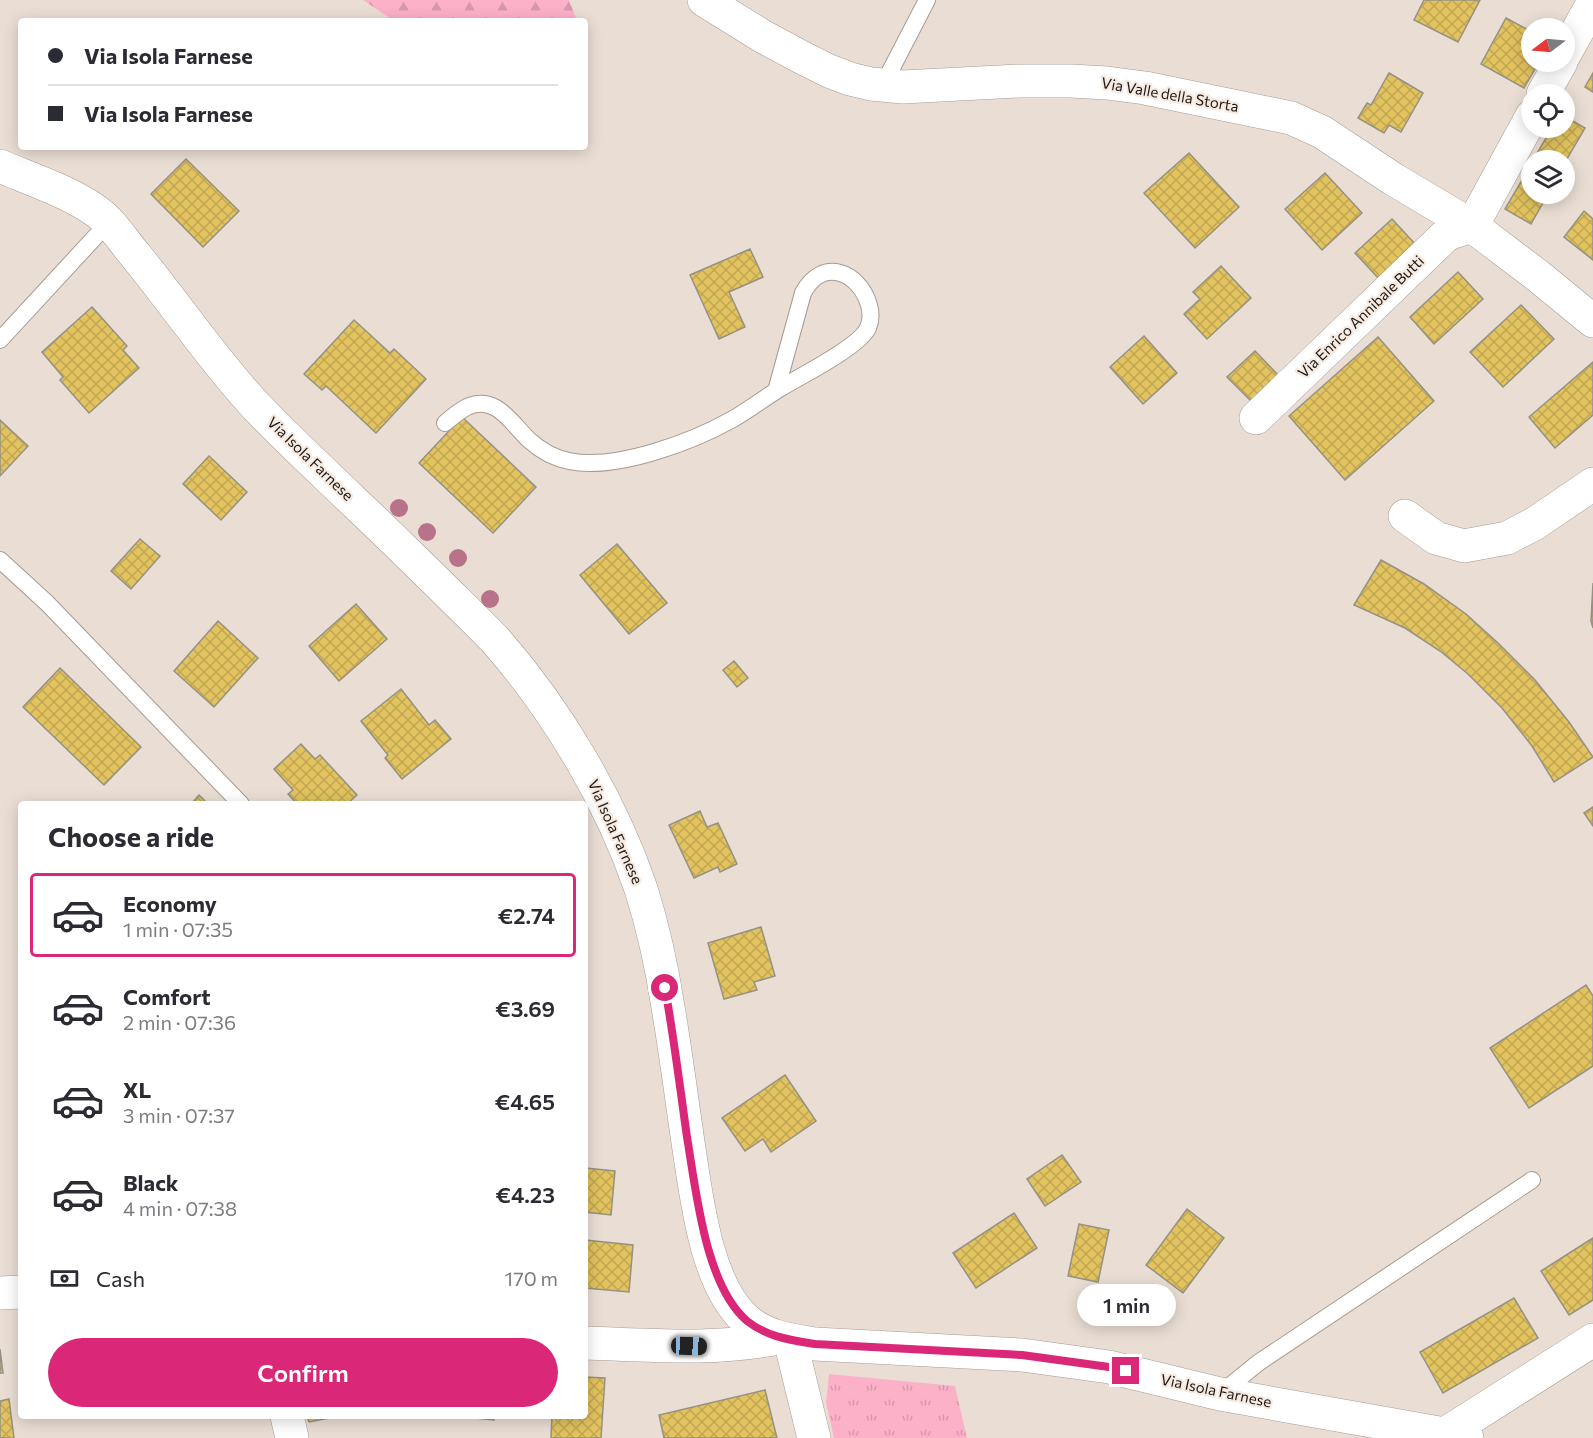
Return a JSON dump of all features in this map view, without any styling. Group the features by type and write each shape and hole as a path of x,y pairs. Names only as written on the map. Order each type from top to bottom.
{"street":[{"name":"Via Valle della Storta","path":"704,0 762,36 850,79 883,85 922,87 1020,81 1107,83 1145,88 1291,118 1322,132 1393,179 1472,226 1593,321"},
{"path":"1575,36 1593,3"},
{"path":"1472,226 1521,136"},
{"name":"Via Isola Farnese","path":"0,166 80,201 102,215 160,285 222,367 256,406 496,642 552,714 588,772 623,843 648,912 668,1006 696,1193 707,1243 716,1272 728,1297 746,1320 760,1330 784,1339 827,1344 1022,1355 1109,1367 1220,1394 1456,1436"},
{"name":"Via Enrico Annibale Butti","path":"1256,418 1444,237 1472,226"},
{"path":"1405,516 1436,538 1464,546 1506,538 1534,524 1593,484"},
{"path":"0,1293 18,1292"},
{"path":"588,1343 709,1346 784,1339 814,1438"},
{"path":"1456,1436 1593,1340"},
{"path":"288,1419 292,1438"}],"lane":[{"path":"883,85 927,0"},
{"path":"0,340 108,223"},
{"path":"445,423 468,406 487,403 496,407 530,440 554,457 581,463 598,463 644,454 679,443 714,429 755,406 847,348 868,328 870,310 867,298 857,282 837,272 817,277 808,284 776,391"},
{"path":"0,560 47,603 238,801"},
{"path":"1220,1394 1258,1363 1532,1180"}],"green space":[{"path":"363,0 569,0 576,18 390,18"},
{"path":"829,1374 955,1386 967,1438 834,1438 826,1403"}],"building":[{"path":"1424,0 1480,0 1458,42 1414,20"},
{"path":"1506,18 1521,26 1521,72 1533,72 1526,84 1521,84 1521,86 1481,64"},
{"path":"1389,73 1423,93 1401,132 1389,125 1384,133 1358,118 1367,103 1371,105"},
{"path":"1593,73 1593,92 1585,87"},
{"path":"1575,122 1585,128 1572,150 1539,150 1546,138 1575,138"},
{"path":"1189,153 1239,207 1195,248 1144,193"},
{"path":"186,159 239,211 203,247 151,194"},
{"path":"1325,173 1362,213 1322,250 1285,209"},
{"path":"1521,182 1521,204 1542,204 1531,224 1505,209"},
{"path":"1584,211 1593,219 1593,260 1564,237"},
{"path":"1392,219 1417,246 1380,280 1355,253"},
{"path":"750,249 763,277 729,292 745,327 719,339 690,275"},
{"path":"1221,266 1251,298 1207,339 1184,314 1200,299 1193,292"},
{"path":"1458,272 1483,299 1434,344 1410,317"},
{"path":"1521,305 1554,339 1503,387 1470,352"},
{"path":"92,307 127,346 123,350 139,368 89,413 60,380 63,377 42,352"},
{"path":"354,320 390,353 394,349 426,379 376,433 326,386 322,390 304,374"},
{"path":"1144,336 1177,373 1143,404 1110,367"},
{"path":"1378,337 1434,401 1345,480 1289,416"},
{"path":"1255,351 1280,377 1253,403 1227,377"},
{"path":"1593,362 1593,415 1555,448 1529,417"},
{"path":"462,417 536,487 493,533 419,463"},
{"path":"0,420 28,446 0,476"},
{"path":"209,456 247,492 221,520 183,484"},
{"path":"140,539 160,556 131,589 111,571"},
{"path":"617,544 667,603 629,634 580,575"},
{"path":"1381,560 1424,584 1466,614 1498,643 1535,680 1569,722 1593,757 1554,782 1532,746 1502,708 1468,674 1440,651 1405,628 1354,605"},
{"path":"1593,583 1593,628 1591,621"},
{"path":"356,604 387,639 339,681 309,646"},
{"path":"218,621 258,658 214,707 174,671"},
{"path":"734,661 748,678 737,687 723,670"},
{"path":"60,668 141,747 104,785 23,707"},
{"path":"401,689 429,725 435,720 451,739 402,779 385,758 388,755 361,721"},
{"path":"301,744 315,759 320,755 357,795 350,801 294,801 288,794 293,790 274,769"},
{"path":"199,795 205,801 194,801"},
{"path":"1593,807 1593,826 1584,813"},
{"path":"700,811 707,827 718,823 737,864 720,872 718,867 694,878 669,825"},
{"path":"761,927 775,976 754,982 757,990 724,999 708,943"},
{"path":"1586,985 1593,996 1593,1066 1529,1108 1490,1048"},
{"path":"785,1075 816,1121 771,1152 763,1139 745,1151 722,1118"},
{"path":"1062,1155 1081,1182 1045,1206 1027,1179"},
{"path":"588,1168 615,1171 611,1215 588,1212"},
{"path":"1187,1209 1224,1238 1183,1293 1146,1265"},
{"path":"1014,1213 1037,1248 976,1288 953,1253"},
{"path":"1079,1224 1109,1230 1098,1282 1068,1276"},
{"path":"1593,1238 1593,1300 1569,1315 1541,1271"},
{"path":"588,1240 633,1245 629,1292 588,1288"},
{"path":"1514,1298 1538,1338 1443,1393 1420,1352"},
{"path":"0,1349 3,1373 0,1373"},
{"path":"588,1377 605,1378 601,1438 551,1438 552,1419 588,1419"},
{"path":"765,1390 777,1438 664,1438 659,1415"},
{"path":"9,1399 14,1438 0,1438 0,1401"},
{"path":"308,1419 324,1419 309,1422"}],"route":[{"path":"665,988 693,1176 707,1243 716,1272 728,1297 746,1320 760,1330 778,1338 815,1344 1022,1355 1126,1371"}]}
